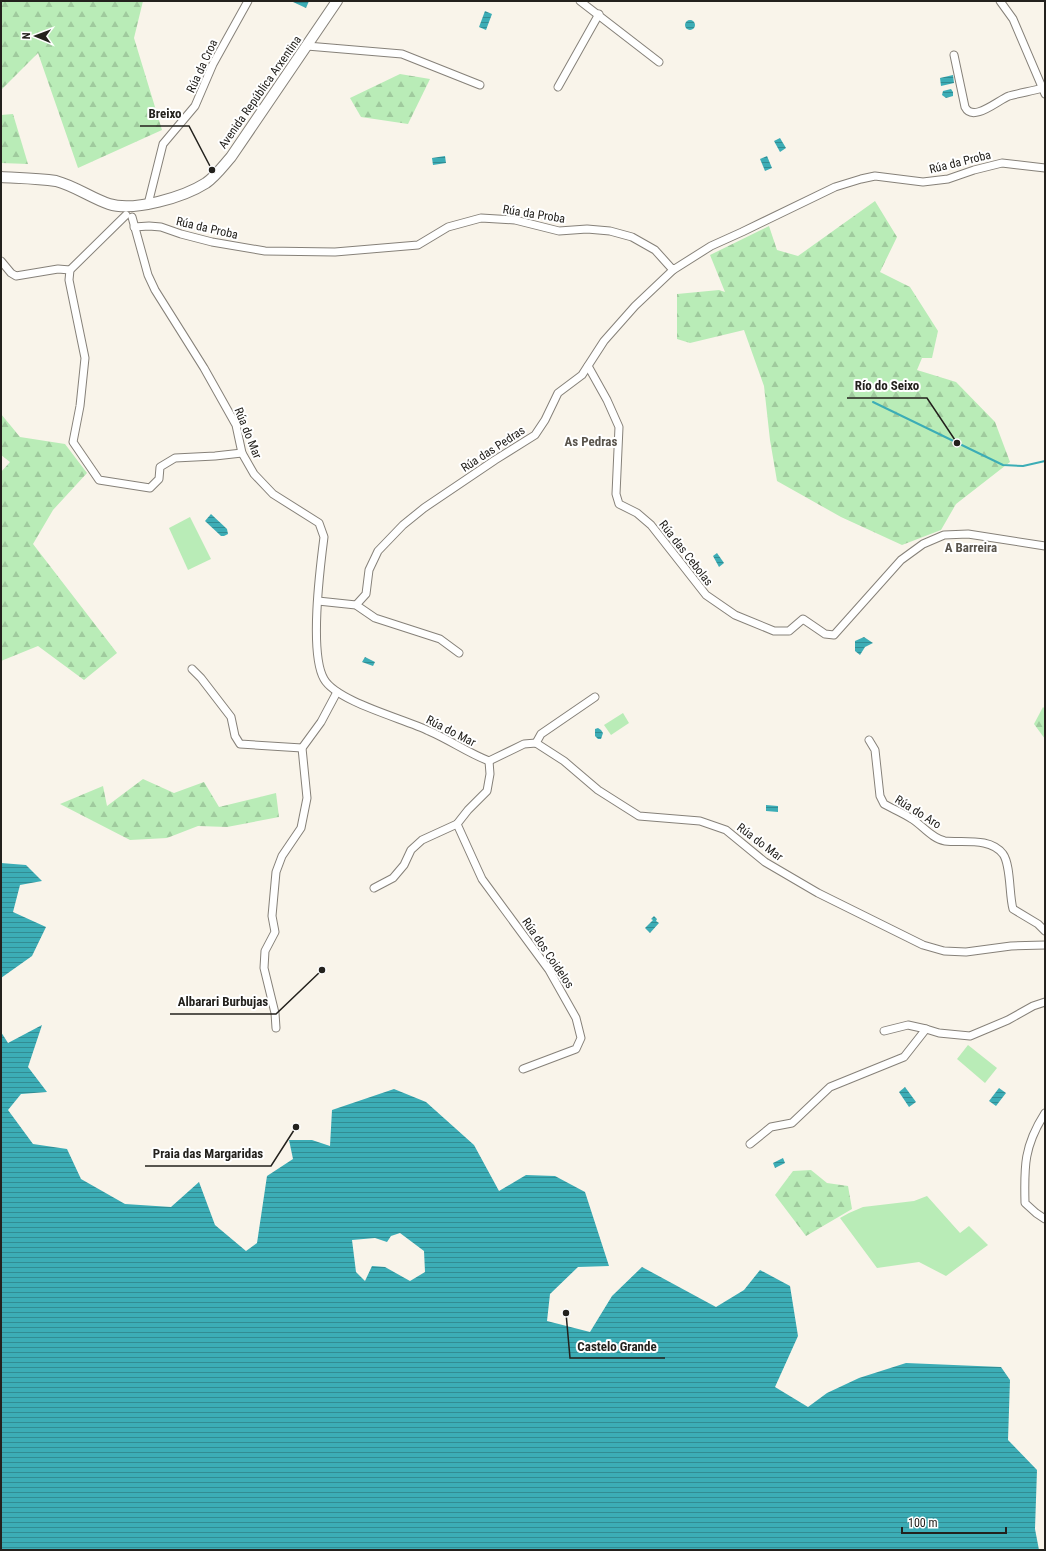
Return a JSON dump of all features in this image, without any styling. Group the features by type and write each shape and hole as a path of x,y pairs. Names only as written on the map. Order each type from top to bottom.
{"main road":[{"name":"Avenida República Arxentina","path":"1,177 55,181 75,188 127,213 136,206 185,194 206,183 218,173 244,139 338,1"}],"street":[{"name":"Rúa da Croa","path":"148,204 163,144 195,106 213,64 248,1"},
{"path":"580,1 599,14 659,62"},
{"path":"954,55 965,107 967,111 972,113 987,109 1008,97 1044,91 1013,19 1000,1"},
{"path":"558,87 599,14"},
{"path":"307,46 402,54 480,85"},
{"name":"Rúa da Proba","path":"134,227 161,227 212,242 265,251 334,252 418,245 448,227 481,218 515,220 558,231 610,231 632,237 655,250 674,270 711,246 835,187 860,179 876,176 923,182 948,179 1002,162 1045,168"},
{"path":"127,213 70,270 68,280 85,358 80,406 73,442 99,480 150,488 159,479 160,467 175,458 242,453"},
{"name":"Rúa do Mar","path":"127,213 134,227 148,275 155,290 204,368 236,426 242,453 254,474 274,494 319,523 324,537 318,601 316,646 320,670 327,684 337,692 391,717 428,730 489,761"},
{"path":"1,261 16,276 58,269 70,270"},
{"name":"Rúa das Pedras","path":"356,605 366,594 369,570 378,551 403,525 441,496 535,435 545,420 558,393 582,375 604,341 635,306 674,270"},
{"name":"Rúa das Cebolas","path":"588,366 607,400 619,427 616,494 619,504 637,513 651,525 706,596 735,616 774,630 789,631 803,619 825,634 834,634 901,560 923,544 944,535 968,534 1045,546"},
{"path":"318,601 356,605 375,618 440,639 459,653"},
{"path":"192,669 201,678 231,717 235,736 240,744 302,748"},
{"path":"276,1028 275,1013 264,968 265,951 275,932 272,916 276,872 282,856 300,828 307,798 302,748 321,722 337,692"},
{"path":"374,888 392,878 404,865 411,850 422,840 457,824 468,810 487,791 490,774 489,761 524,744 536,743 541,734 595,697"},
{"name":"Rúa do Aro","path":"869,740 875,750 881,801 912,819 927,832 943,841 966,841 986,844 1003,854 1007,861 1011,901 1014,909 1038,924 1045,931"},
{"name":"Rúa do Mar","path":"536,743 564,760 598,790 638,816 700,821 726,830 765,862 811,889 860,915 923,945 944,951 966,952 1011,946 1045,945"},
{"name":"Rúa dos Coidelos","path":"457,824 482,879 549,970 576,1018 581,1038 576,1050 523,1069"},
{"path":"884,1032 908,1025 939,1033 970,1036 1008,1020 1033,1006 1045,1002"},
{"path":"750,1144 770,1127 792,1123 830,1087 904,1057 926,1029"},
{"path":"1045,1113 1028,1146 1024,1171 1024,1203 1045,1219"}],"green space":[{"path":"1,1 143,1 134,38 162,130 78,168 38,53 1,90"},
{"path":"400,74 430,79 408,124 361,117 350,98"},
{"path":"13,114 28,164 1,163 1,115"},
{"path":"875,201 897,237 880,272 910,287 938,331 932,358 922,358 917,370 956,382 995,422 1010,462 956,504 941,530 902,545 841,517 777,481 770,440 764,386 744,330 690,343 677,339 677,294 719,290 725,292 710,255 769,226 777,250 798,256"},
{"path":"1,414 20,437 65,444 87,473 53,510 33,544 117,653 84,680 38,646 1,661 1,472 10,462 1,455"},
{"path":"190,517 211,559 188,570 169,528"},
{"path":"1043,707 1045,709 1045,739 1034,724"},
{"path":"623,713 629,723 611,735 604,725"},
{"path":"143,779 174,793 204,782 219,807 276,793 279,817 227,827 198,826 167,838 130,840 60,804 103,786 107,806"},
{"path":"968,1045 997,1068 985,1083 957,1059"},
{"path":"811,1170 827,1183 848,1186 852,1209 806,1236 775,1195 793,1171"},
{"path":"927,1196 960,1233 969,1226 988,1245 946,1276 919,1262 877,1268 840,1218 863,1207 914,1201"}],"water":[{"path":"293,1 309,1 306,8"},
{"path":"485,11 492,14 486,30 479,27"},
{"path":"690,20 695,25 690,30 685,25"},
{"path":"953,75 954,83 941,86 940,78"},
{"path":"951,89 953,96 946,98 942,95 943,91"},
{"path":"780,138 786,148 780,152 774,141"},
{"path":"445,156 446,163 433,165 432,158"},
{"path":"767,156 772,168 765,171 760,159"},
{"path":"211,514 227,529 228,534 221,536 205,521"},
{"path":"717,553 724,563 719,567 713,556"},
{"path":"864,637 873,643 865,647 860,655 855,651 855,641"},
{"path":"365,657 375,662 373,666 362,662"},
{"path":"598,728 603,733 601,739 598,739 595,736 595,729"},
{"path":"766,805 778,806 778,812 766,811"},
{"path":"1,863 26,865 42,881 20,885 13,912 46,927 32,956 1,978"},
{"path":"654,916 657,919 656,921 659,923 650,933 645,928 653,920 651,919"},
{"path":"42,1025 28,1067 47,1092 21,1094 8,1110 33,1144 67,1149 81,1179 125,1204 171,1207 199,1182 215,1225 246,1251 257,1243 267,1176 293,1159 289,1140 312,1140 330,1146 332,1110 394,1089 426,1102 474,1145 499,1191 526,1175 555,1176 585,1192 609,1266 578,1267 550,1294 547,1321 590,1332 612,1296 642,1267 716,1307 744,1290 760,1270 790,1286 798,1336 775,1387 808,1407 827,1393 859,1378 906,1363 1001,1367 1010,1380 1008,1440 1037,1470 1035,1529 1039,1550 1,1550 1,1032 8,1043","holes":["400,1233 424,1251 425,1272 410,1281 385,1267 372,1266 365,1281 356,1272 352,1240 375,1238 387,1242 391,1236"]},
{"path":"905,1087 916,1102 909,1107 899,1092"},
{"path":"999,1088 1006,1093 996,1106 989,1101"},
{"path":"783,1158 785,1163 775,1168 773,1163"}],"waterway":[{"path":"873,402 1003,465 1023,466 1045,461"}],"place":[{"name":"Breixo","path":"212,170"},
{"name":"Río do Seixo","path":"957,443"},
{"name":"Albarari Burbujas","path":"322,970"},
{"name":"Praia das Margaridas","path":"296,1127"},
{"name":"Castelo Grande","path":"566,1313"}],"district":[{"name":"As Pedras","path":"591,441"},
{"name":"A Barreira","path":"971,547"}]}
